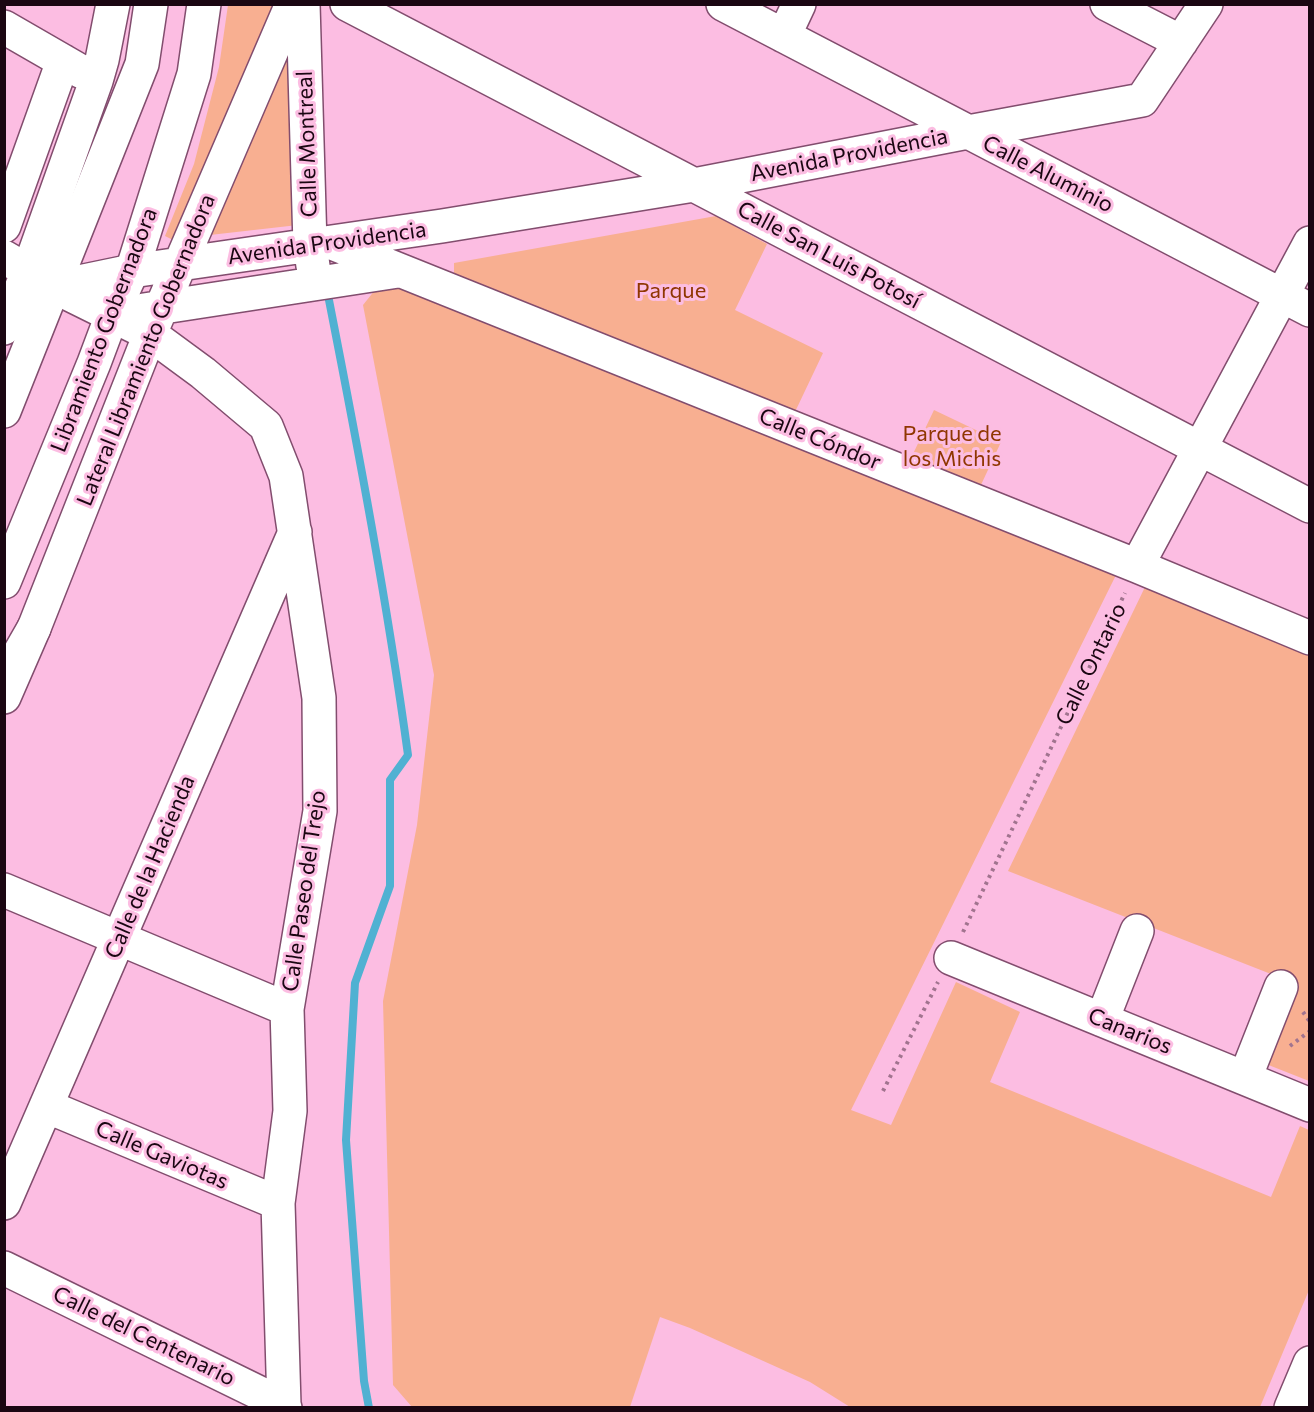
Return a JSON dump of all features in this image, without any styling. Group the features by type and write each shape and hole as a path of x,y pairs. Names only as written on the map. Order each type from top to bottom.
{"main road":[{"path":"4,411 29,272 96,81 113,4"},
{"path":"4,328 29,272 142,64 151,4"},
{"name":"Libramiento Gobernadora","path":"4,582 132,271 194,74 204,4"},
{"name":"Lateral Libramiento Gobernadora","path":"4,697 34,628 156,320 292,4"},
{"name":"Calle Montreal","path":"303,4 320,244 315,283"},
{"name":"Calle San Luis Potosí","path":"347,4 1310,506"},
{"name":"Calle Aluminio","path":"723,4 1296,302"},
{"path":"784,36 799,4"},
{"path":"1107,4 1181,42"},
{"name":"Avenida Providencia","path":"29,272 132,271 442,226 694,185 1142,100 1206,4"},
{"path":"4,27 96,81"},
{"path":"4,226 63,61"},
{"name":"Avenida Providencia","path":"156,320 315,283 399,271 442,226"},
{"path":"1137,566 1200,449 1296,302 1310,243"},
{"name":"Calle Cóndor","path":"320,244 399,271 1137,566 1310,638"},
{"path":"29,272 112,315"},
{"name":"Calle Paseo del Trejo","path":"112,315 156,320 203,373 266,426 286,476 295,532 320,698 320,811 287,1010 290,1111 278,1203 285,1406"},
{"name":"Calle de la Hacienda","path":"4,1203 295,532"},
{"path":"4,680 34,628"},
{"path":"4,890 287,1010"},
{"path":"1102,1020 1137,931"},
{"name":"Canarios","path":"951,958 1310,1105"},
{"path":"1245,1078 1281,987"},
{"name":"Calle Gaviotas","path":"46,1106 278,1203"},
{"name":"Calle del Centenario","path":"4,1268 285,1406"},
{"path":"1292,1407 1310,1363"}],"path":[{"name":"Calle Ontario","path":"883,1091 951,958 1137,566"}],"green space":[{"path":"228,5 277,5 175,241 165,236 194,164 219,67"},
{"path":"293,44 298,225 201,236"},
{"name":"Parque","path":"716,216 767,244 735,310 823,353 794,414 454,275 454,263"},
{"path":"383,280 1116,575 851,1110 891,1125 956,982 1020,1012 990,1082 1271,1197 1300,1126 1309,1130 1309,1290 1260,1407 850,1407 810,1382 690,1328 660,1317 630,1407 412,1407 393,1385 383,1001 417,825 434,675 363,305"},
{"name":"Parque de los Michis","path":"934,410 1001,442 980,487 912,456"},
{"path":"1145,587 1309,655 1309,1081 1266,1064 1299,985 1008,871"}],"waterway":[{"path":"328,295 371,525 408,755 390,780 390,886 355,983 346,1140 364,1381 369,1408"}]}
